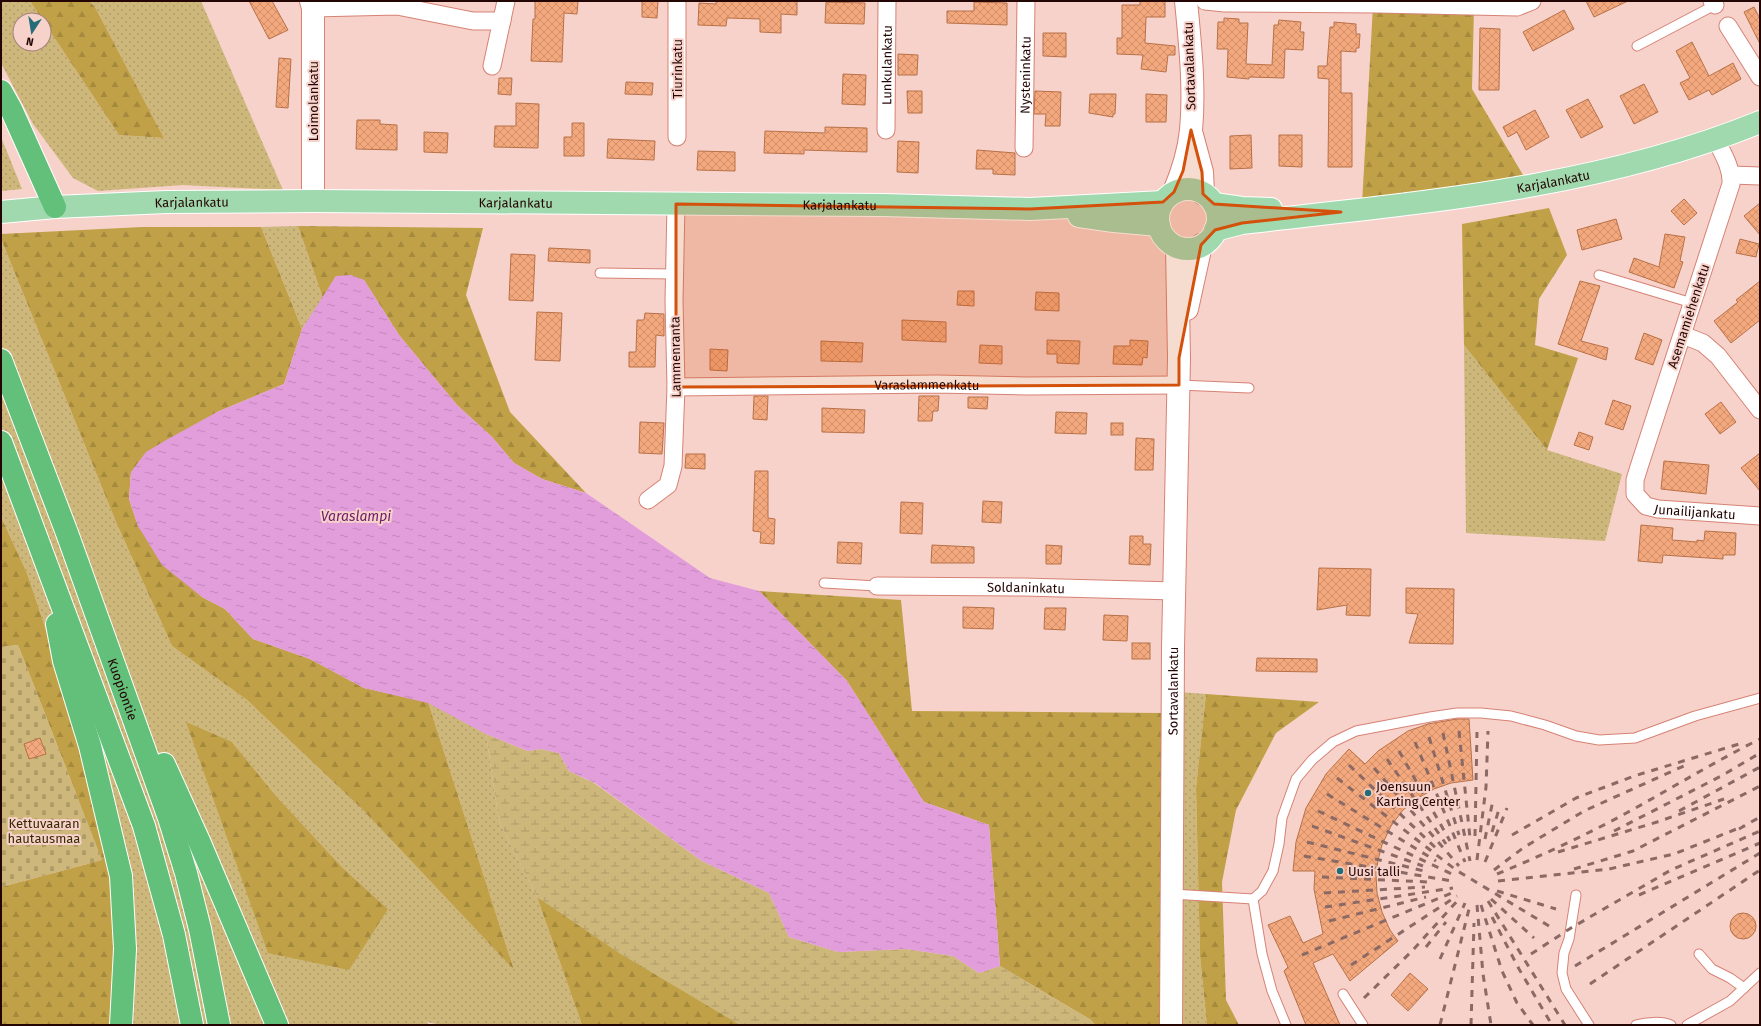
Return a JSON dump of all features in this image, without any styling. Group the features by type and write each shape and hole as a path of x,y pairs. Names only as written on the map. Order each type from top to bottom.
{"highway":[{"path":"1,91 14,116 55,207"},
{"name":"Kuopiontie","path":"1,360 100,624 166,810 186,873 200,929 219,1025"},
{"path":"1,442 144,826 174,935 192,1025"},
{"path":"45,562 64,661 90,746 120,876 125,949 121,1025"},
{"path":"100,624 199,841 277,1025"}],"main road":[{"name":"Karjalankatu","path":"1215,230 1242,223 1484,194 1559,180 1604,171 1716,140 1760,122"},
{"path":"1189,189 1208,199 1217,221 1215,230 1210,239 1201,246 1193,248 1177,247 1168,242 1162,234 1158,217 1169,197 1189,189"},
{"name":"Karjalankatu","path":"1030,209 1169,197"},
{"name":"Karjalankatu","path":"1208,199 1242,208 1340,212"},
{"name":"Karjalankatu","path":"1,212 55,207 166,202 312,201 890,205 1030,209 1114,221 1159,225"}],"street":[{"path":"492,66 506,1"},
{"name":"Tiurinkatu","path":"677,1 677,137"},
{"name":"Lunkulankatu","path":"886,130 887,1"},
{"name":"Nysteninkatu","path":"1024,148 1026,1"},
{"name":"Sortavalankatu","path":"1169,197 1183,171 1191,130 1190,40 1186,1"},
{"path":"1205,1 1225,3 1517,7 1532,1"},
{"path":"312,5 397,6 473,21 502,21"},
{"name":"Loimolankatu","path":"312,5 312,201"},
{"path":"1728,26 1760,76"},
{"name":"Sortavalankatu","path":"1191,130 1208,199"},
{"path":"1716,140 1729,167 1731,175 1760,176"},
{"name":"Asemamiehenkatu","path":"1635,494 1635,480 1731,184 1731,175"},
{"name":"Lammenranta","path":"648,500 668,485 671,476 676,387 674,274 676,204"},
{"name":"Sortavalankatu","path":"1179,358 1189,297 1201,246"},
{"name":"Sortavalankatu","path":"1171,1025 1173,648 1179,358 1177,247"},
{"path":"1683,334 1703,343 1718,356 1760,410"},
{"name":"Varaslammenkatu","path":"676,387 936,384 1033,386 1178,385"},
{"name":"Junailijankatu","path":"1635,494 1646,506 1658,509 1760,516"},
{"name":"Soldaninkatu","path":"877,586 1038,587 1175,592"}],"lane":[{"path":"1637,46 1713,3"},
{"path":"600,273 674,274"},
{"path":"1599,275 1692,303"},
{"path":"1178,385 1249,388"},
{"path":"824,582 877,586"},
{"path":"1171,894 1252,899 1262,891 1273,871 1279,844 1282,818 1296,779 1312,760 1333,742 1356,731 1456,713 1481,713 1511,716 1545,725 1576,736 1599,740 1635,738 1695,716 1760,698"},
{"path":"1576,895 1570,939 1564,953 1562,972 1566,989 1589,1025"},
{"path":"1252,899 1262,954 1272,991 1286,1025"},
{"path":"1699,954 1712,969 1730,978 1744,988"},
{"path":"1687,1025 1730,1001 1760,973"},
{"path":"1343,994 1363,1025"},
{"path":"1636,1025 1654,1023 1666,1023 1671,1025"}],"highlighted area":[{"path":"1191,130 1202,172 1203,194 1214,204 1341,212 1242,223 1215,230 1201,245 1179,358 1179,385 676,387 676,204 1030,209 1163,202 1174,192 1183,171"}],"green space":[{"path":"1,1 30,1 38,12 12,12 12,52 52,52 52,34 119,135 164,138 95,7 89,1 201,1 283,190 183,185 98,191 73,178 33,124 1,63"},
{"path":"30,1 89,1 95,7 164,138 119,135 52,34 52,12 37,12"},
{"path":"1373,6 1474,8 1472,89 1526,180 1362,204"},
{"path":"1,137 22,189 1,191"},
{"path":"1549,208 1567,255 1539,299 1535,345 1578,358 1547,450 1464,345 1462,224"},
{"path":"298,226 323,298 302,329 261,227"},
{"path":"298,226 483,228 466,295 510,412 586,493 542,479 514,463 492,437 457,405 399,335 364,280 336,276 323,298"},
{"path":"142,227 261,227 302,329 284,384 217,412 131,472 129,499 138,526 202,597 225,609 253,639 310,659 364,688 428,702 514,970 362,809 247,700 172,646 116,522 1,239 1,234"},
{"path":"1,239 116,522 172,646 247,700 362,809 514,970 428,702 486,734 499,821 537,897 582,1025 441,1025 427,1022 429,1025 111,1025 57,663 27,573 1,517","holes":["232,742 277,797 343,868 388,909 268,952"]},
{"path":"1464,345 1547,450 1622,474 1605,541 1466,533"},
{"path":"1,517 27,573 57,663 115,876 118,952 111,1025 1,1025 1,887 102,860 18,645 1,647"},
{"path":"759,591 901,600 912,711 1163,713 1163,1025 1095,1025 1091,1020 1000,966 989,825 924,802 847,681"},
{"name":"Kettuvaaran hautausmaa","path":"18,645 102,860 1,887 1,647"},
{"path":"1179,692 1206,694 1196,788 1200,956 1207,1025 1163,1025"},
{"path":"1206,694 1319,702 1276,733 1236,810 1222,882 1226,1000 1239,1025 1207,1025 1200,956 1196,788"},
{"path":"186,722 232,742 277,797 343,868 388,909 349,970 268,953"},
{"path":"486,734 528,751 541,749 559,753 569,771 594,783 702,861 769,893 789,937 838,952 906,949 953,956 979,973 1000,966 1091,1020 1095,1025 740,1025 619,953 537,897 499,821"},
{"path":"537,897 741,1025 582,1025"}],"water":[{"name":"Varaslampi","path":"351,275 364,280 399,335 457,405 492,437 514,463 542,479 586,493 710,578 759,591 847,681 924,802 989,825 1000,966 979,973 953,956 906,949 838,952 789,937 769,893 702,861 595,783 569,771 559,753 541,749 528,751 486,734 428,703 364,688 310,659 253,639 225,609 202,597 162,565 138,526 129,499 131,472 146,452 168,439 217,412 284,384 302,329 336,276"}],"building":[{"path":"249,1 272,1 288,30 269,39"},
{"path":"535,1 578,1 577,14 564,13 562,62 531,61"},
{"path":"642,1 658,1 657,18 642,17"},
{"path":"716,1 797,1 797,15 781,14 781,33 760,32 760,19 727,18 726,26 698,25 699,3 716,4"},
{"path":"1140,1 1165,1 1165,17 1146,17 1145,43 1175,46 1175,55 1168,55 1166,72 1141,69 1143,55 1117,54 1117,38 1122,38 1122,5 1140,5"},
{"path":"1586,1 1628,1 1594,17"},
{"path":"826,2 865,3 864,24 825,23"},
{"path":"974,2 1007,3 1007,25 947,23 947,11 974,11"},
{"path":"1754,7 1760,19 1760,44 1744,12"},
{"path":"1564,10 1574,29 1533,51 1523,32"},
{"path":"1224,18 1239,19 1239,23 1248,23 1246,64 1272,65 1274,25 1278,25 1279,20 1301,22 1300,32 1304,32 1303,50 1285,49 1284,78 1249,77 1249,79 1227,77 1228,49 1217,49 1218,22 1224,22"},
{"path":"1334,22 1356,24 1356,34 1360,34 1359,48 1356,48 1356,52 1341,51 1341,93 1352,93 1352,167 1328,167 1329,79 1318,78 1318,66 1327,66 1330,27 1334,27"},
{"path":"1480,28 1500,29 1499,90 1479,90"},
{"path":"1043,33 1066,33 1066,57 1043,56"},
{"path":"1692,42 1709,76 1733,63 1741,79 1712,95 1709,90 1689,100 1680,83 1690,78 1676,51"},
{"path":"898,54 918,55 917,75 898,75"},
{"path":"279,58 291,59 288,108 276,107"},
{"path":"843,74 866,75 865,105 842,104"},
{"path":"499,78 512,78 511,95 498,94"},
{"path":"626,82 653,83 652,95 625,94"},
{"path":"1644,84 1658,112 1634,124 1620,96"},
{"path":"907,91 922,91 922,113 908,113"},
{"path":"1035,91 1061,92 1060,126 1045,126 1046,114 1034,114"},
{"path":"1090,94 1116,94 1115,114 1113,114 1113,117 1089,113"},
{"path":"1146,94 1167,95 1166,122 1146,122"},
{"path":"1588,99 1603,127 1581,138 1566,110"},
{"path":"516,103 539,104 538,148 494,147 495,126 516,126"},
{"path":"1535,110 1549,137 1526,150 1517,132 1508,137 1503,127"},
{"path":"357,120 380,120 380,124 397,125 397,150 356,149"},
{"path":"572,123 584,123 584,156 564,156 564,137 572,137"},
{"path":"825,127 867,128 867,152 804,150 804,154 764,153 765,131 825,133"},
{"path":"424,132 448,133 447,153 424,152"},
{"path":"1251,135 1252,168 1230,169 1230,136"},
{"path":"1279,135 1302,135 1302,167 1279,166"},
{"path":"608,139 655,141 654,160 607,158"},
{"path":"898,141 919,142 918,173 897,172"},
{"path":"977,150 1015,153 1015,175 993,174 993,169 976,169"},
{"path":"698,151 735,152 735,171 697,170"},
{"path":"1684,199 1697,213 1684,225 1671,211"},
{"path":"1760,203 1760,235 1744,216"},
{"path":"1616,219 1622,239 1582,250 1577,230"},
{"path":"1665,234 1685,237 1680,261 1683,262 1674,288 1629,272 1634,258 1659,267"},
{"path":"1740,239 1759,244 1756,257 1736,253"},
{"path":"549,248 590,250 590,263 548,261"},
{"path":"511,254 535,255 533,301 509,300"},
{"path":"1580,281 1600,286 1581,341 1608,348 1606,360 1558,344"},
{"path":"1760,281 1760,320 1731,343 1714,321 1738,302 1736,300"},
{"path":"958,291 974,291 974,306 957,305"},
{"path":"1036,292 1059,293 1059,311 1035,310"},
{"path":"537,312 562,313 560,361 535,360"},
{"path":"645,313 664,314 664,336 656,335 655,367 629,367 629,352 636,352 637,320 644,320"},
{"path":"902,320 946,322 946,342 902,340"},
{"path":"1644,333 1662,340 1653,365 1635,359"},
{"path":"1047,340 1080,341 1079,364 1057,363 1057,354 1047,354"},
{"path":"1130,340 1148,341 1147,358 1143,357 1142,365 1113,364 1114,346 1130,346"},
{"path":"821,341 863,343 862,362 821,361"},
{"path":"980,345 1002,346 1002,364 979,363"},
{"path":"710,349 728,350 727,371 710,370"},
{"path":"754,396 768,396 767,420 753,419"},
{"path":"919,396 939,396 938,411 933,411 932,421 918,421"},
{"path":"968,397 988,397 987,409 968,408"},
{"path":"1613,400 1631,406 1623,430 1605,424"},
{"path":"1721,402 1736,422 1720,434 1705,414"},
{"path":"822,408 865,410 864,433 822,432"},
{"path":"1056,412 1087,413 1086,434 1055,433"},
{"path":"640,422 664,423 662,454 639,453"},
{"path":"1111,423 1123,423 1123,435 1111,435"},
{"path":"1579,432 1593,437 1589,450 1574,445"},
{"path":"1136,438 1154,439 1153,470 1135,470"},
{"path":"1760,453 1760,491 1741,468"},
{"path":"686,454 705,454 705,469 685,468"},
{"path":"1664,461 1709,465 1706,494 1661,489"},
{"path":"755,471 768,471 768,518 775,519 774,544 760,543 761,532 753,531"},
{"path":"983,501 1002,502 1001,523 982,522"},
{"path":"901,502 923,503 922,534 900,533"},
{"path":"1641,525 1673,528 1672,540 1697,542 1697,540 1704,541 1705,531 1736,533 1735,555 1723,555 1723,559 1663,555 1662,563 1638,561"},
{"path":"1130,536 1143,536 1143,544 1151,544 1150,565 1129,564"},
{"path":"838,542 862,543 861,564 837,563"},
{"path":"932,545 974,547 974,563 931,563"},
{"path":"1046,545 1062,546 1061,564 1046,564"},
{"path":"1319,568 1371,569 1370,616 1346,615 1347,605 1317,610"},
{"path":"1406,588 1454,589 1453,644 1409,643 1418,614 1406,613"},
{"path":"963,607 994,608 993,629 963,628"},
{"path":"1045,608 1066,608 1065,630 1044,629"},
{"path":"1104,615 1128,616 1127,641 1103,640"},
{"path":"1132,643 1150,643 1150,659 1132,659"},
{"path":"1257,658 1317,659 1317,672 1256,671"},
{"name":"Uusi talli","path":"1457,719 1469,719 1473,780 1451,783 1434,789 1418,798 1403,810 1391,826 1382,845 1378,860 1376,875 1377,893 1382,912 1390,930 1398,941 1350,981 1333,954 1313,963 1340,1025 1306,1025 1284,971 1288,967 1268,925 1290,916 1303,943 1323,934 1314,889 1315,871 1293,871 1296,842 1306,808 1326,774 1349,749 1365,764 1378,751 1408,731 1428,724"},
{"path":"40,738 46,754 29,759 24,744"},
{"path":"1743,913 1752,917 1756,926 1752,935 1743,939 1734,935 1730,926 1734,917"},
{"path":"1410,973 1428,989 1408,1011 1391,995"}],"railway":[{"path":"1459,731 1470,838"},
{"path":"1477,860 1486,787 1488,731"},
{"path":"1475,836 1477,732"},
{"path":"1443,733 1470,861"},
{"path":"1429,737 1459,835"},
{"path":"1497,874 1592,831 1760,739"},
{"path":"1415,742 1465,862"},
{"path":"1512,835 1576,798 1634,776 1739,744"},
{"path":"1399,751 1450,841"},
{"path":"1614,831 1723,775 1760,753"},
{"path":"1387,759 1446,844"},
{"path":"1349,765 1440,852"},
{"path":"1494,870 1523,848 1584,811 1686,765"},
{"path":"1679,811 1760,767"},
{"path":"1374,768 1459,866"},
{"path":"1337,778 1456,870 1549,926"},
{"path":"1574,869 1633,851 1760,786"},
{"path":"1327,794 1436,861"},
{"path":"1558,852 1657,822 1724,799"},
{"path":"1485,839 1493,800"},
{"path":"1492,832 1500,806"},
{"path":"1485,862 1507,808"},
{"path":"1318,811 1454,875"},
{"path":"1739,829 1760,817"},
{"path":"1312,826 1423,866"},
{"path":"1498,881 1609,869 1674,854 1744,826"},
{"path":"1531,954 1571,928 1671,870 1760,831"},
{"path":"1307,842 1424,871"},
{"path":"1639,895 1760,843"},
{"path":"1575,966 1760,853"},
{"path":"1304,856 1452,881"},
{"path":"1590,984 1760,870"},
{"path":"1322,877 1428,882"},
{"path":"1324,893 1425,887"},
{"path":"1325,907 1453,888"},
{"path":"1497,891 1556,909"},
{"path":"1302,955 1454,892"},
{"path":"1351,965 1457,896"},
{"path":"1329,921 1426,897"},
{"path":"1364,998 1412,951 1459,899"},
{"path":"1491,899 1534,938"},
{"path":"1488,901 1565,1025"},
{"path":"1440,959 1465,903"},
{"path":"1440,1025 1470,905"},
{"path":"1477,905 1483,974 1491,1025"},
{"path":"1481,905 1502,971 1517,1003 1533,1025"},
{"path":"1492,917 1519,969 1552,1025"},
{"path":"1426,947 1446,922"},
{"path":"1471,1025 1474,923"}],"place":[{"name":"Joensuun Karting Center","path":"1368,793"},
{"name":"Uusi talli","path":"1340,871"}]}
